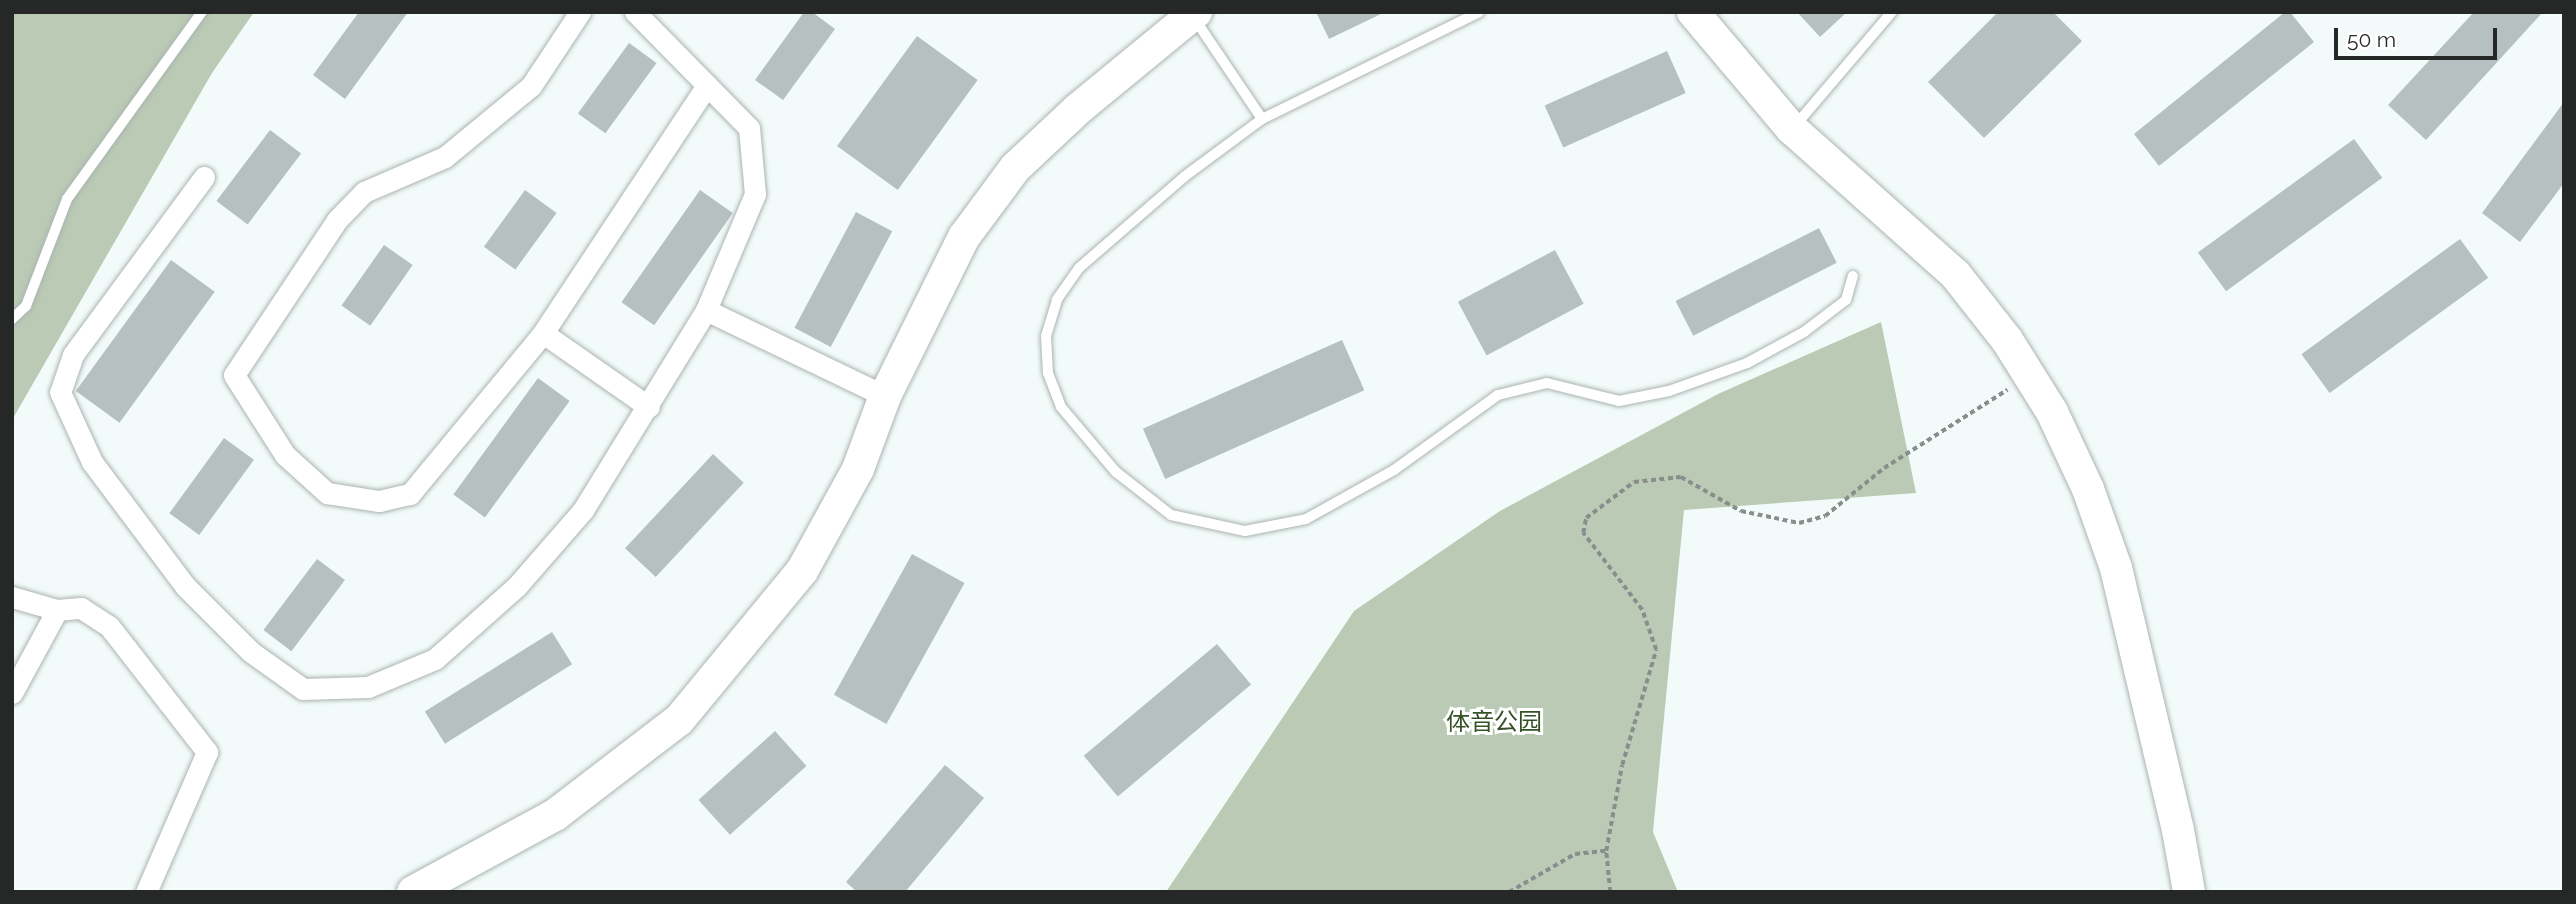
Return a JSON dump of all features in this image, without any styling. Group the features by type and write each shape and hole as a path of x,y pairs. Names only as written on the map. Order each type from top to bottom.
{"street":[{"path":"580,12 520,95 445,157 364,192 337,220 234,375 285,455 327,493 379,501 410,494 543,333 707,85"},
{"path":"204,177 73,355 60,392 92,462 185,586 251,652 303,689 368,687 435,659 517,586 583,510 649,407 706,310 755,194 749,128 635,12"},
{"path":"1693,12 1792,129 1955,274 2031,376 2071,450 2113,558 2178,830 2189,892"},
{"path":"413,892 555,815 679,720 802,571 858,469 885,396 964,237 1015,168 1078,108 1194,14"},
{"path":"706,310 885,396"},
{"path":"543,333 649,407"},
{"path":"12,597 57,610 81,608 109,626 207,752 146,892"},
{"path":"12,693 57,610"}],"lane":[{"path":"12,319 26,306 67,199 202,12"},
{"path":"1479,12 1262,118 1184,177 1079,268 1050,317 1045,355 1061,407 1116,472 1171,515 1245,531 1306,519 1394,470 1499,395 1546,383 1619,401 1669,391 1746,363 1804,332 1846,300 1853,276"},
{"path":"1792,129 1892,12"},
{"path":"1194,14 1262,118"}],"path":[{"path":"1610,892 1606,851 1622,765 1656,650 1642,610 1583,533 1586,518 1634,482 1681,477 1741,511 1799,523 1825,516 1884,468 2031,376"},
{"path":"1509,892 1575,854 1606,851"}],"green space":[{"path":"12,12 254,12 212,73 12,420"},
{"name":"体音公园","path":"1881,322 1916,493 1684,510 1653,832 1678,892 1166,892 1354,611 1500,511 1718,394"}],"building":[{"path":"359,12 408,12 345,99 313,75"},
{"path":"804,12 812,12 835,29 783,100 755,80"},
{"path":"1316,12 1385,12 1329,39"},
{"path":"1797,12 1847,12 1820,37"},
{"path":"1998,12 2053,12 2082,41 1984,138 1928,82"},
{"path":"2285,12 2290,12 2314,42 2159,166 2134,134"},
{"path":"2474,12 2543,12 2426,140 2388,105"},
{"path":"917,36 978,80 898,190 837,146"},
{"path":"629,43 657,63 605,133 578,113"},
{"path":"1667,51 1686,93 1563,148 1545,106"},
{"path":"2564,102 2564,183 2520,242 2482,213"},
{"path":"270,130 301,153 248,225 216,201"},
{"path":"2354,139 2382,178 2226,291 2198,252"},
{"path":"525,190 557,213 515,270 484,247"},
{"path":"700,190 733,213 654,325 621,302"},
{"path":"856,212 892,231 831,347 794,328"},
{"path":"1819,228 1837,263 1693,336 1676,301"},
{"path":"2460,239 2488,278 2330,393 2301,354"},
{"path":"384,245 413,265 370,326 342,306"},
{"path":"1555,250 1584,304 1487,356 1458,302"},
{"path":"171,260 215,292 119,423 76,391"},
{"path":"1342,340 1364,390 1165,479 1143,429"},
{"path":"538,378 570,401 485,517 453,494"},
{"path":"224,438 254,460 199,535 169,513"},
{"path":"713,454 744,483 656,577 625,548"},
{"path":"912,554 964,583 886,724 834,695"},
{"path":"317,559 345,580 291,651 263,630"},
{"path":"552,632 572,664 445,744 425,711"},
{"path":"1217,644 1251,685 1118,796 1084,756"},
{"path":"775,731 806,766 730,835 698,800"},
{"path":"945,765 984,798 905,892 857,892 846,882"}]}
